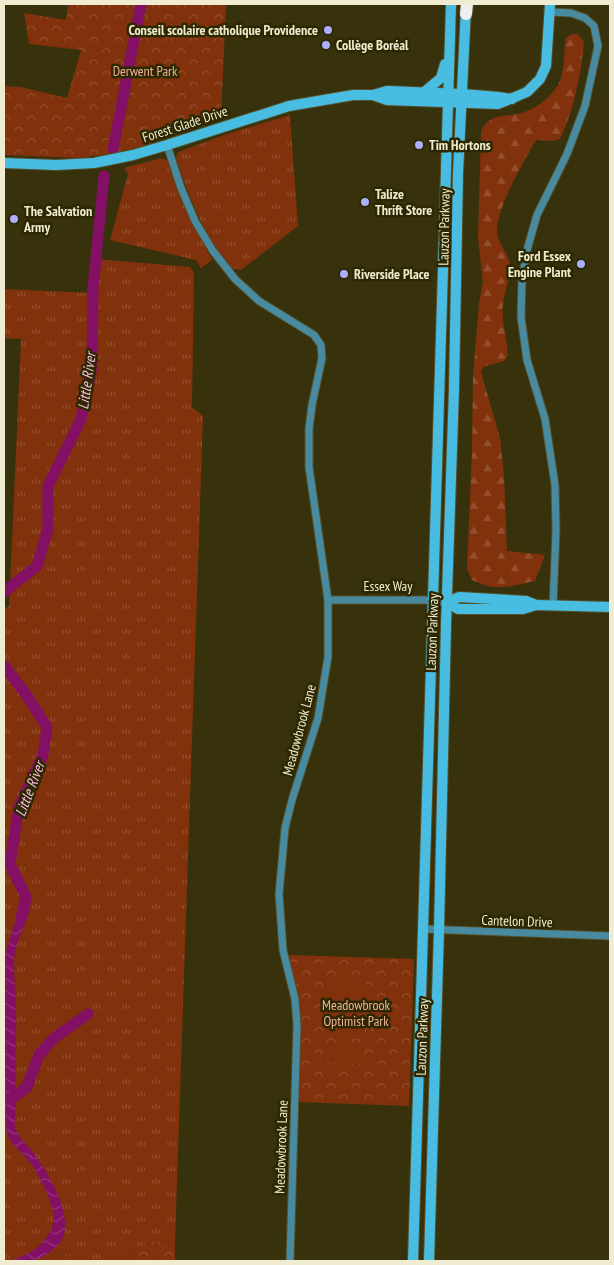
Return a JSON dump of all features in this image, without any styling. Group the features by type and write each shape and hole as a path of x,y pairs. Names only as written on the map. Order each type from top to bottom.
{"main road":[{"name":"Lauzon Parkway","path":"413,1261 451,4"},
{"name":"Lauzon Parkway","path":"429,1261 454,389 458,183 466,7"},
{"path":"448,98 462,98 498,104 512,100 527,92 540,79 546,66 550,8"},
{"path":"423,92 441,78 450,51"},
{"name":"Forest Glade Drive","path":"4,163 56,165 94,163 133,155 289,106 353,95 373,95 387,91 423,92 448,98"},
{"name":"Forest Glade Drive","path":"373,95 387,100 448,98"},
{"name":"Essex Way","path":"447,602 458,609 522,609 536,605 610,607"}],"street":[{"path":"550,8 585,18 594,26 598,46 584,106 567,154 537,215 527,250 522,281 521,317 527,360 545,419 555,485 556,530 553,606"},
{"name":"Meadowbrook Lane","path":"167,145 181,188 195,221 213,251 235,279 259,301 314,335 321,345 322,358 310,421 309,467 328,600 328,657 316,726 292,799 285,828 278,894 283,950 295,999 297,1025 290,1261"},
{"name":"Essex Way","path":"328,600 434,600 447,602"},
{"name":"Cantelon Drive","path":"424,929 610,936"}],"green space":[{"name":"Derwent Park","path":"68,4 226,4 221,117 140,147 108,154 79,158 4,155 4,86 21,87 67,98 81,50 29,44 24,13 66,20"},
{"path":"572,34 578,34 584,42 576,92 565,128 560,139 553,141 536,140 524,160 501,210 497,232 510,267 503,311 508,355 504,361 483,367 481,372 500,438 504,475 507,551 545,555 535,581 504,587 489,586 472,580 467,569 473,376 479,303 483,282 478,238 481,131 493,118 527,111 537,106 551,94 561,79 566,38"},
{"path":"290,115 298,226 241,270 230,268 212,242 198,215 176,158 178,152 227,134"},
{"path":"161,158 167,160 181,200 212,260 201,268 196,260 110,240 128,174 124,168"},
{"path":"96,259 190,267 194,273 192,407 203,416 175,1241 149,1242 115,1261 79,1261 57,1252 41,1261 4,1261 4,608 9,607 21,339 4,338 4,289 93,293"},
{"name":"Meadowbrook Optimist Park","path":"289,955 414,959 409,1106 298,1102 298,1002"},
{"path":"325,977 366,978 364,1039 323,1038"},
{"path":"324,1045 363,1046 362,1064 323,1062"},
{"path":"175,1241 175,1261 115,1261 149,1242"},
{"path":"57,1252 79,1261 41,1261"}],"water":[{"path":"21,902 31,903 14,960 16,1027 15,1127 43,1167 55,1189 61,1202 65,1227 63,1238 45,1256 30,1261 11,1261 38,1247 50,1232 54,1221 52,1207 42,1183 31,1164 10,1140 6,1130 4,965 6,951"}],"waterway":[{"name":"Little River","path":"113,149 141,4"},
{"name":"Little River","path":"4,592 37,566 48,529 48,486 81,419 92,367 93,287 104,176"},
{"name":"Little River","path":"4,666 25,693 47,727 43,755 19,807 10,864 26,897 21,918"},
{"name":"Little River","path":"11,1099 27,1087 39,1055 54,1038 88,1014"}],"place":[{"name":"Conseil scolaire catholique Providence","path":"328,30"},
{"name":"Collège Boréal","path":"326,45"},
{"name":"Tim Hortons","path":"419,145"},
{"name":"Talize Thrift Store","path":"365,202"},
{"name":"The Salvation Army","path":"14,219"},
{"name":"Ford Essex Engine Plant","path":"581,264"},
{"name":"Riverside Place","path":"344,274"}]}
